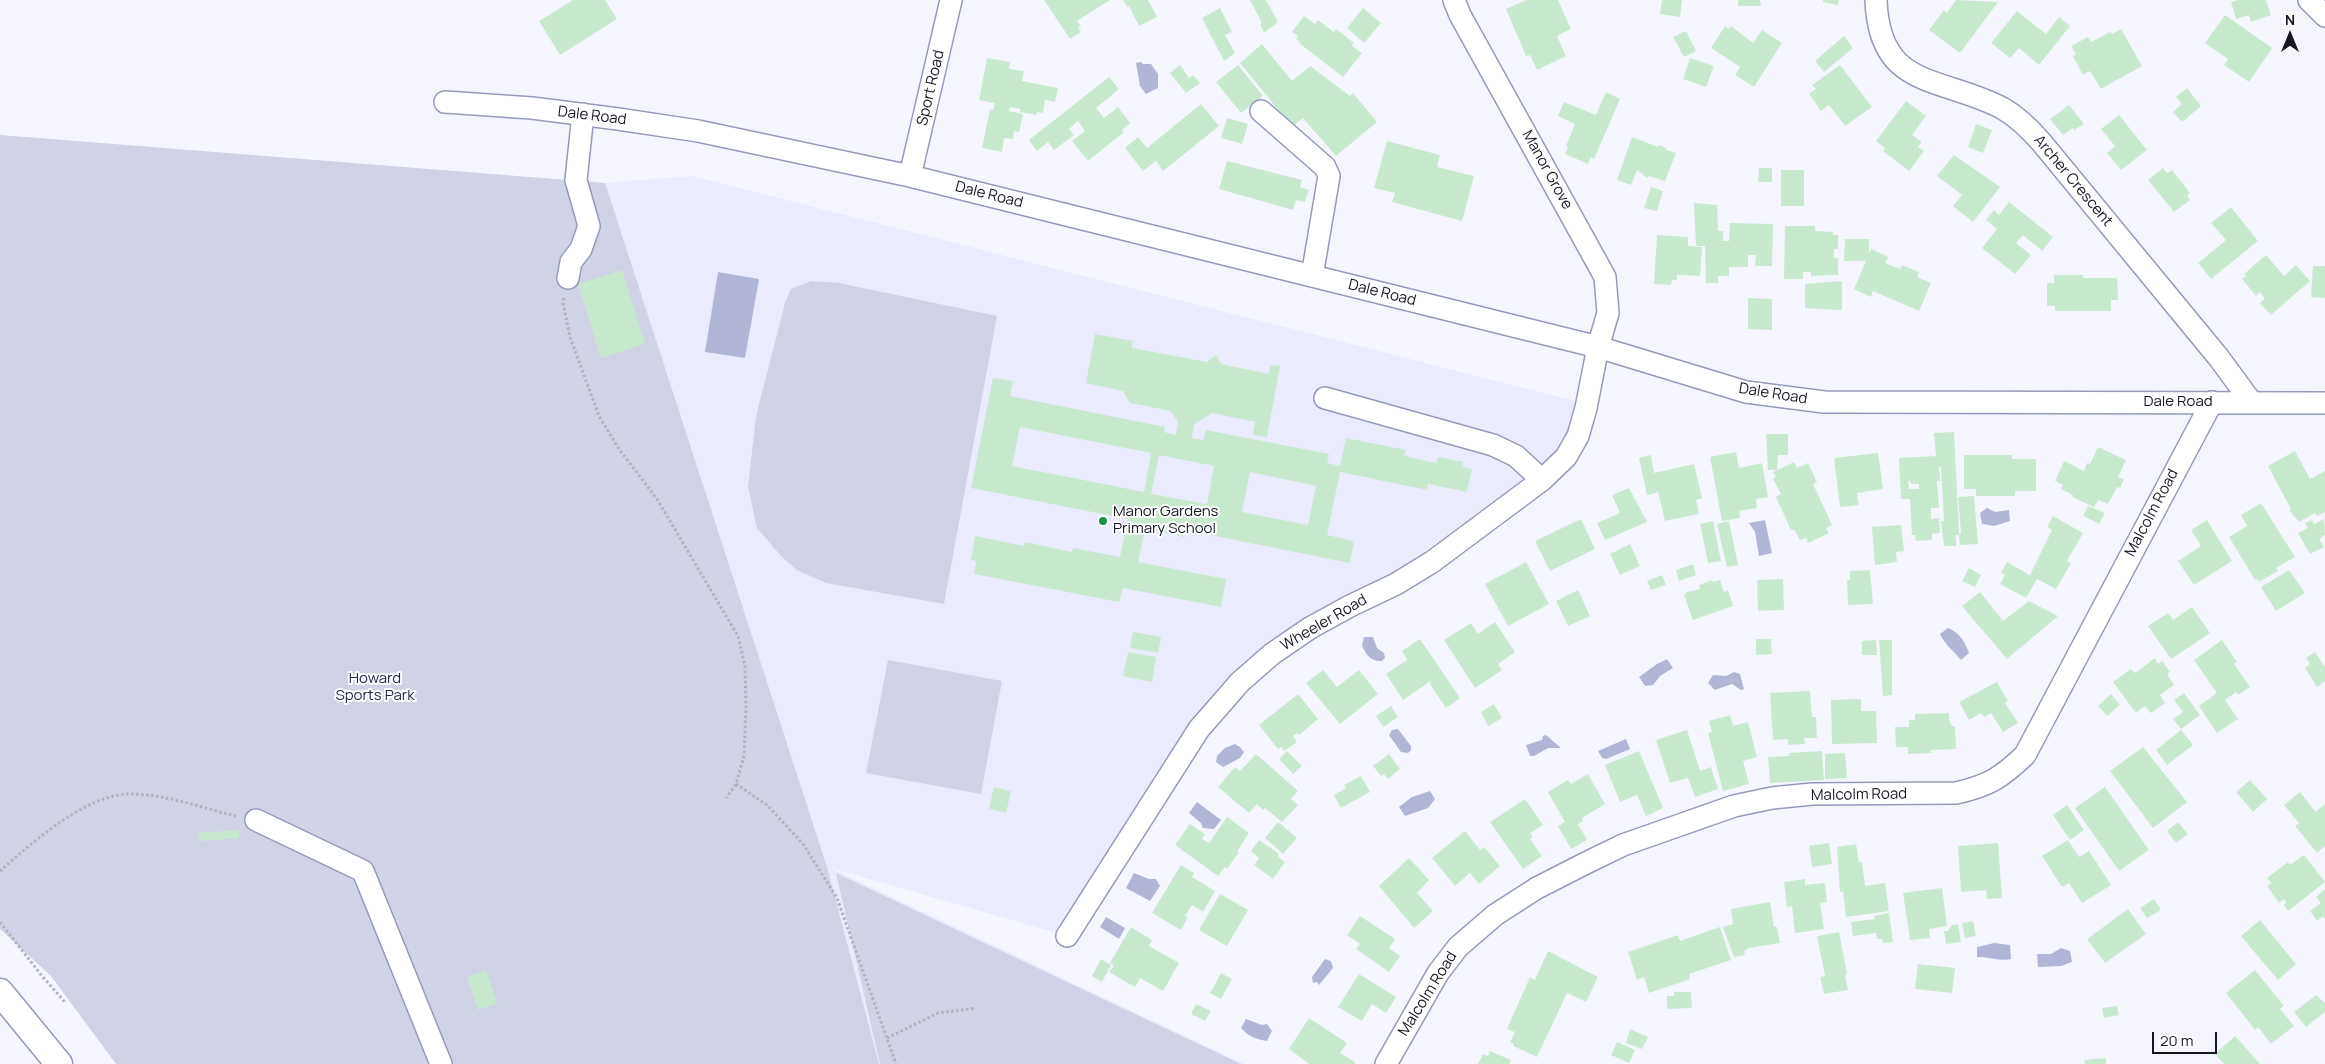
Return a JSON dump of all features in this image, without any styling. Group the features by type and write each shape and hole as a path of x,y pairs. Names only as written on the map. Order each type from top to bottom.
{"main road":[{"path":"0,992 59,1064"}],"street":[{"name":"Sport Road","path":"910,176 951,0"},
{"name":"Manor Grove","path":"1454,0 1460,15 1605,277 1608,313 1598,347"},
{"name":"Archer Crescent","path":"1876,0 1878,22 1884,44 1898,64 1923,79 2000,107 2018,118 2042,143 2219,358 2252,403"},
{"path":"2308,0 2325,16"},
{"name":"Dale Road","path":"445,102 583,114 698,132 910,176 1598,347 1746,392 1824,402 2325,403"},
{"path":"1261,111 1324,167 1329,176 1312,276"},
{"path":"568,278 572,262 581,249 589,226 576,180 583,114"},
{"name":"Wheeler Road","path":"1067,936 1199,729 1240,682 1272,654 1310,628 1396,584 1432,562 1542,480 1566,457 1578,436 1586,408 1598,347"},
{"path":"1325,398 1493,445 1516,456 1542,480"},
{"name":"Malcolm Road","path":"1386,1064 1438,973 1458,946 1495,915 1537,888 1623,845 1734,806 1772,798 1812,794 1956,793 1978,788 2004,775 2025,755 2212,402"},
{"path":"256,820 363,871 441,1064"}],"path":[{"path":"568,278 563,303 570,337 599,416 619,449 657,499 738,636 745,666 744,756 736,784 726,798"},
{"path":"736,784 767,805 804,844 837,898 896,1064"},
{"path":"0,871 54,828 92,803 106,798 130,794 170,800 256,820"},
{"path":"0,922 65,1002"},
{"path":"886,1038 938,1013 976,1008"}],"shaded area":[{"name":"Howard Sports Park","path":"0,135 605,183 692,176 1583,403 1565,462 1240,682 1067,936 831,868 1244,1064 116,1064 51,976 0,928"}],"green space":[{"name":"Howard Sports Park","path":"0,135 605,183 827,867 879,1064 116,1064 51,976 0,929"},
{"path":"811,281 839,283 997,316 944,604 826,583 797,570 781,556 757,528 748,487 756,416 785,303 791,289"},
{"path":"888,660 1002,681 981,794 866,773"},
{"path":"836,873 1241,1064 880,1064"}],"water":[{"path":"1141,62 1143,64 1151,64 1158,74 1158,88 1146,94 1140,86 1136,63"},
{"path":"718,272 759,279 745,358 705,352"},
{"path":"1987,508 1995,512 2009,510 2010,521 1994,526 1982,524 1980,513"},
{"path":"1765,520 1772,553 1759,556 1755,532 1749,523"},
{"path":"1948,628 1959,635 1969,653 1961,660 1940,634"},
{"path":"1364,637 1373,637 1377,648 1384,653 1385,658 1382,661 1372,659 1367,654 1362,645"},
{"path":"1667,659 1673,668 1660,676 1653,685 1645,686 1639,677"},
{"path":"1734,672 1740,674 1744,689 1741,690 1732,684 1715,690 1708,683 1713,675 1726,676"},
{"path":"1398,729 1411,746 1411,750 1408,753 1401,752 1389,735 1392,730"},
{"path":"1546,735 1561,748 1548,748 1534,756 1530,756 1526,745 1542,740 1543,736"},
{"path":"1626,739 1630,749 1606,759 1602,758 1598,751"},
{"path":"1235,744 1244,752 1240,758 1223,767 1216,762 1217,756 1225,748"},
{"path":"1430,791 1435,799 1428,808 1405,816 1399,807 1412,797"},
{"path":"1197,802 1221,820 1214,829 1203,828 1201,823 1189,813"},
{"path":"1134,873 1149,879 1156,879 1160,886 1150,901 1126,888"},
{"path":"1106,917 1125,928 1119,939 1100,927"},
{"path":"1994,943 2010,945 2011,959 2002,960 1977,957 1977,947"},
{"path":"2061,948 2070,951 2072,962 2061,966 2038,967 2037,954 2051,954"},
{"path":"1325,959 1331,961 1333,968 1319,985 1317,982 1313,983 1312,977"},
{"path":"1246,1019 1262,1025 1267,1024 1272,1031 1267,1041 1247,1034 1241,1028"}],"building":[{"path":"573,0 605,0 617,19 560,55 539,21"},
{"path":"1044,0 1110,0 1077,21 1081,26 1078,28 1081,32 1070,39"},
{"path":"1123,0 1148,0 1157,17 1139,26 1129,6 1127,7"},
{"path":"1250,0 1266,0 1278,22 1264,33 1260,24 1262,23"},
{"path":"1526,0 1558,0 1571,29 1557,36 1566,56 1537,70 1530,55 1526,56 1506,9"},
{"path":"1662,0 1682,0 1680,17 1660,14"},
{"path":"1738,0 1760,0 1761,6 1738,6"},
{"path":"1823,0 1839,0 1838,5 1823,2"},
{"path":"1956,0 1998,2 1960,53 1929,30 1944,10 1947,13"},
{"path":"2238,0 2266,0 2271,15 2251,22 2249,15 2236,19 2231,2"},
{"path":"1220,8 1232,32 1225,35 1235,53 1224,61 1202,18"},
{"path":"1363,8 1381,23 1364,43 1347,28"},
{"path":"2017,11 2046,34 2059,17 2070,26 2039,65 2019,48 2010,58 1991,43"},
{"path":"2225,15 2272,48 2249,82 2224,65 2228,59 2205,43"},
{"path":"1304,16 1315,24 1318,20 1334,32 1336,29 1354,43 1352,46 1362,53 1343,77 1296,39 1298,36 1292,32"},
{"path":"1725,26 1729,29 1731,26 1753,43 1762,30 1782,43 1754,87 1735,75 1740,67 1711,48"},
{"path":"2121,29 2142,66 2101,89 2090,71 2083,75 2073,56 2076,54 2071,46 2088,37 2091,42 2110,32 2112,34"},
{"path":"1686,31 1696,51 1684,57 1673,37"},
{"path":"1844,36 1853,48 1824,72 1815,61"},
{"path":"1262,44 1292,81 1310,66 1350,96 1353,93 1377,122 1336,156 1303,118 1292,127 1240,63"},
{"path":"987,58 1010,62 1009,69 1024,71 1022,81 1058,88 1055,102 1045,100 1043,113 1037,112 1036,115 1020,112 1021,109 1010,107 1009,111 1023,114 1019,132 1014,131 1013,139 1004,138 1002,152 982,148 990,109 993,110 995,103 979,100"},
{"path":"1690,58 1714,66 1706,87 1683,79"},
{"path":"1180,65 1189,78 1193,75 1200,83 1186,93 1170,73"},
{"path":"1238,65 1263,96 1241,113 1216,82"},
{"path":"1840,65 1872,107 1845,126 1829,105 1821,111 1809,94 1816,89 1812,85"},
{"path":"1109,77 1119,89 1096,108 1104,118 1118,107 1130,123 1122,130 1124,132 1088,161 1072,141 1085,131 1078,121 1069,129 1074,135 1054,150 1048,142 1037,151 1029,140"},
{"path":"2187,88 2201,106 2182,122 2173,112 2182,104 2176,97"},
{"path":"1606,92 1620,99 1594,159 1591,157 1588,164 1565,154 1568,147 1566,146 1575,124 1558,116 1564,102 1596,115"},
{"path":"1906,101 1926,116 1912,135 1922,142 1918,147 1924,151 1909,171 1883,151 1885,148 1876,141"},
{"path":"1201,104 1219,126 1163,171 1156,161 1143,171 1125,148 1138,137 1147,148"},
{"path":"2069,105 2084,124 2074,130 2073,128 2063,135 2050,119"},
{"path":"2119,115 2147,150 2121,170 2107,153 2115,146 2101,129"},
{"path":"1227,118 1248,124 1242,144 1221,138"},
{"path":"1976,124 1992,130 1983,153 1968,147"},
{"path":"1632,137 1658,147 1660,145 1666,150 1676,153 1665,181 1649,176 1647,178 1637,170 1631,185 1617,180"},
{"path":"1387,141 1440,155 1437,167 1474,176 1462,221 1392,202 1395,193 1374,188"},
{"path":"1954,155 2000,187 1973,222 1953,206 1962,195 1937,176"},
{"path":"1227,161 1302,180 1300,187 1309,190 1305,202 1296,200 1293,210 1219,189"},
{"path":"1759,168 1772,168 1772,182 1758,182"},
{"path":"2163,168 2167,173 2172,170 2190,193 2187,196 2190,200 2174,212 2148,180"},
{"path":"1781,170 1804,170 1804,206 1781,206"},
{"path":"1651,187 1663,191 1657,211 1644,208"},
{"path":"2009,202 2053,237 2042,251 2023,235 2016,243 2031,255 2015,274 1982,248 1997,229 1986,220 1994,210 1999,215"},
{"path":"1694,203 1717,205 1718,231 1723,231 1723,241 1729,241 1730,223 1773,224 1772,266 1755,266 1756,255 1748,255 1748,267 1729,267 1729,276 1718,276 1718,283 1706,283 1705,246 1696,246"},
{"path":"2231,207 2258,241 2211,279 2198,263 2226,240 2211,223"},
{"path":"1785,226 1815,226 1815,231 1833,232 1833,235 1838,235 1838,249 1834,249 1834,258 1838,258 1838,275 1811,276 1811,272 1803,272 1803,279 1784,279"},
{"path":"1657,235 1688,237 1688,246 1702,247 1700,276 1677,275 1677,280 1672,280 1671,285 1654,284"},
{"path":"1845,239 1869,239 1869,254 1871,249 1888,257 1885,263 1900,269 1902,265 1919,272 1917,277 1931,283 1919,311 1873,291 1871,297 1854,289 1866,261 1844,261"},
{"path":"2266,255 2284,276 2296,265 2310,281 2271,315 2260,303 2265,299 2260,292 2256,296 2242,279 2246,276 2244,274"},
{"path":"2313,266 2325,266 2325,298 2311,297"},
{"path":"622,270 645,344 601,358 578,284"},
{"path":"2054,275 2083,275 2083,278 2117,278 2118,300 2111,300 2111,311 2055,311 2055,306 2047,306 2047,283 2054,283"},
{"path":"1842,281 1842,310 1805,308 1805,284"},
{"path":"1748,298 1772,299 1772,330 1748,329"},
{"path":"1095,334 1133,341 1132,348 1207,362 1216,355 1221,364 1269,374 1270,365 1280,366 1267,437 1253,435 1255,422 1212,413 1194,424 1192,438 1203,440 1206,430 1329,454 1327,463 1340,466 1346,438 1406,450 1404,456 1436,463 1438,457 1463,462 1462,467 1472,469 1467,492 1428,484 1427,490 1340,472 1327,535 1354,541 1350,563 1185,530 1184,537 1145,529 1138,562 1226,579 1221,607 1123,588 1119,602 974,574 976,561 971,560 975,536 1024,546 1025,542 1072,552 1073,548 1120,557 1128,519 971,488 993,378 1013,381 1010,396 1165,427 1164,432 1176,435 1178,422 1171,411 1130,403 1123,391 1086,383","holes":["1020,427 1151,453 1144,492 1012,466","1159,455 1214,466 1207,504 1151,494","1250,472 1316,486 1308,525 1242,512"]},
{"path":"1954,432 1959,534 1961,533 1958,497 1974,496 1978,544 1960,545 1959,535 1956,535 1956,546 1944,546 1941,521 1944,521 1941,467 1939,467 1940,481 1937,481 1939,508 1931,508 1931,519 1939,518 1940,533 1932,534 1932,540 1916,541 1915,535 1912,535 1910,499 1901,499 1899,458 1936,456 1934,433","holes":["1908,481 1911,484 1919,484 1919,489 1909,489"]},
{"path":"1766,434 1788,434 1788,455 1778,455 1777,470 1768,470"},
{"path":"2098,447 2126,460 2118,477 2124,479 2120,488 2117,487 2108,504 2098,500 2094,507 2072,497 2073,495 2061,489 2063,485 2055,481 2064,461 2084,471 2087,463 2090,464"},
{"path":"2295,451 2310,479 2325,471 2325,512 2317,516 2315,513 2299,522 2289,510 2291,509 2268,466"},
{"path":"1736,452 1739,468 1762,463 1768,497 1756,499 1757,508 1739,511 1740,518 1722,521 1710,457"},
{"path":"1878,453 1883,489 1857,493 1859,505 1840,507 1834,458"},
{"path":"1651,455 1654,473 1694,464 1702,498 1696,500 1699,514 1665,521 1658,492 1647,495 1639,458"},
{"path":"1964,455 2012,455 2012,459 2036,459 2036,491 2015,491 2015,496 1976,496 1976,489 1964,489"},
{"path":"1794,462 1797,468 1808,463 1817,482 1813,484 1832,525 1826,528 1829,533 1808,543 1806,538 1800,540 1794,529 1791,530 1776,497 1781,494 1773,479 1776,477 1773,472"},
{"path":"1629,488 1647,522 1605,540 1597,523 1620,513 1612,495"},
{"path":"2261,503 2295,557 2276,568 2278,571 2259,582 2258,579 2255,580 2229,537 2247,526 2241,515"},
{"path":"2088,506 2105,513 2099,524 2083,516"},
{"path":"2053,516 2083,533 2067,561 2071,563 2056,589 2037,579 2026,598 2000,584 2005,575 2001,573 2007,562 2030,575 2052,530 2047,527"},
{"path":"1581,519 1595,549 1550,571 1535,541"},
{"path":"2324,519 2325,535 2319,539 2324,547 2310,554 2298,533 2308,528 2305,523 2312,520 2314,524"},
{"path":"2207,520 2232,561 2194,585 2178,561 2201,546 2191,530"},
{"path":"1713,521 1721,561 1708,563 1700,524"},
{"path":"1729,521 1738,565 1727,567 1717,524"},
{"path":"1901,525 1904,551 1896,552 1897,562 1875,565 1872,527"},
{"path":"1630,544 1640,566 1620,575 1610,554"},
{"path":"1526,562 1549,604 1508,626 1485,584"},
{"path":"1693,564 1696,575 1679,581 1676,570"},
{"path":"1969,568 1981,575 1975,587 1962,581"},
{"path":"1870,570 1873,604 1848,605 1847,580 1850,580 1850,571"},
{"path":"2289,570 2305,593 2276,611 2261,587"},
{"path":"1662,575 1666,585 1651,590 1647,581"},
{"path":"1783,579 1784,610 1758,611 1757,580"},
{"path":"1712,580 1713,582 1720,580 1724,592 1728,590 1733,606 1693,620 1684,595 1687,592 1700,589 1699,585"},
{"path":"1578,590 1590,616 1568,626 1556,601"},
{"path":"1980,592 2003,621 2029,601 2058,616 2007,659 1962,606"},
{"path":"2192,607 2210,633 2171,659 2148,626 2168,613 2173,620"},
{"path":"1495,622 1515,652 1498,664 1502,670 1475,688 1444,640 1471,623 1478,634"},
{"path":"1133,632 1161,637 1158,653 1130,648"},
{"path":"1420,639 1460,698 1446,708 1430,684 1431,681 1403,700 1386,674 1407,660 1402,651"},
{"path":"1756,639 1771,639 1772,654 1756,655"},
{"path":"1876,640 1877,655 1862,655 1862,641"},
{"path":"1879,640 1892,640 1892,695 1883,696"},
{"path":"2222,640 2237,662 2234,664 2250,687 2238,695 2236,692 2225,700 2238,719 2217,733 2199,706 2217,693 2194,660"},
{"path":"1128,652 1156,657 1152,682 1123,676"},
{"path":"2315,652 2325,667 2325,681 2317,687 2305,668 2310,664 2306,658"},
{"path":"2155,658 2158,664 2162,661 2170,672 2167,674 2174,685 2160,695 2165,703 2151,713 2145,706 2136,713 2113,682 2131,669 2135,673"},
{"path":"1323,670 1337,687 1359,670 1378,694 1340,724 1306,683"},
{"path":"1997,682 2008,701 2005,703 2018,723 2003,732 1991,713 1984,717 1981,713 1969,720 1959,702"},
{"path":"1810,691 1812,717 1816,717 1817,738 1804,738 1805,744 1788,745 1788,739 1773,740 1770,693"},
{"path":"2184,693 2200,715 2181,729 2173,719 2183,712 2174,700"},
{"path":"1298,694 1318,719 1299,735 1297,733 1293,736 1297,742 1284,751 1281,747 1278,749 1259,725"},
{"path":"2111,694 2120,705 2107,716 2098,706"},
{"path":"1861,699 1861,711 1876,711 1877,743 1832,744 1831,700"},
{"path":"1494,704 1502,718 1488,726 1481,712"},
{"path":"1391,706 1398,717 1383,727 1376,716"},
{"path":"1949,713 1949,720 1952,726 1955,726 1956,749 1931,750 1931,753 1908,754 1908,747 1896,747 1895,727 1909,727 1909,720 1915,720 1915,714"},
{"path":"1730,715 1733,726 1748,722 1757,757 1743,761 1749,784 1723,791 1708,733 1712,732 1709,721"},
{"path":"1687,730 1700,771 1711,767 1718,789 1695,797 1688,778 1670,783 1656,740"},
{"path":"2181,730 2193,745 2167,765 2156,750"},
{"path":"2143,747 2187,802 2153,828 2110,771"},
{"path":"1287,751 1302,766 1293,774 1279,759"},
{"path":"1639,751 1663,808 1646,816 1637,795 1620,802 1605,765"},
{"path":"1822,751 1824,780 1770,783 1768,757 1789,756 1789,753"},
{"path":"1845,753 1847,778 1825,779 1825,754"},
{"path":"1256,754 1298,791 1291,799 1298,805 1282,822 1257,804 1249,813 1218,787 1235,767 1240,771"},
{"path":"1389,754 1400,769 1388,779 1384,774 1381,776 1373,766"},
{"path":"1588,774 1605,804 1582,818 1583,821 1578,824 1587,840 1571,849 1558,826 1565,822 1548,792 1568,780 1571,784"},
{"path":"1361,776 1370,792 1341,808 1334,795 1346,788 1344,785"},
{"path":"2250,780 2267,799 2253,812 2236,792"},
{"path":"994,787 1011,791 1006,813 989,809"},
{"path":"2105,787 2149,850 2119,871 2075,808"},
{"path":"2300,792 2315,811 2314,813 2325,804 2325,846 2317,853 2295,826 2299,823 2284,805"},
{"path":"1525,799 1543,825 1530,833 1533,837 1530,839 1542,856 1523,869 1490,822"},
{"path":"2067,805 2084,830 2070,840 2053,815"},
{"path":"1227,817 1249,833 1227,869 1225,867 1218,876 1175,845 1190,824 1205,834 1202,839 1209,843"},
{"path":"1278,822 1297,838 1283,854 1265,838"},
{"path":"2178,822 2188,834 2176,843 2167,831"},
{"path":"239,830 239,838 199,841 198,833"},
{"path":"1465,831 1480,850 1484,847 1500,866 1479,884 1470,873 1455,886 1432,858"},
{"path":"1259,840 1279,854 1278,857 1285,862 1273,879 1254,865 1259,858 1251,851"},
{"path":"2068,840 2079,857 2089,851 2111,885 2082,903 2069,883 2062,887 2042,856"},
{"path":"1829,843 1832,864 1812,867 1809,846"},
{"path":"1998,843 2002,898 1987,899 1986,890 1961,892 1958,846"},
{"path":"1856,844 1859,862 1862,862 1865,886 1885,883 1889,911 1846,917 1843,891 1840,892 1837,847"},
{"path":"2304,855 2325,882 2288,911 2284,905 2286,903 2284,899 2279,903 2267,886 2271,883 2267,878 2288,862 2290,865"},
{"path":"1409,858 1429,880 1417,893 1433,911 1414,928 1379,886"},
{"path":"1181,865 1194,873 1192,877 1215,891 1203,912 1192,905 1185,916 1188,917 1181,930 1152,913"},
{"path":"1805,879 1805,885 1825,883 1827,902 1820,903 1824,929 1795,933 1792,906 1787,907 1784,882"},
{"path":"1942,888 1947,926 1929,929 1930,938 1910,940 1903,893"},
{"path":"2325,889 2325,919 2323,916 2317,921 2310,911 2321,903 2316,897"},
{"path":"1220,894 1248,910 1227,946 1199,930"},
{"path":"2154,899 2161,910 2147,918 2140,908"},
{"path":"1770,902 1774,927 1777,927 1780,943 1749,948 1744,951 1745,955 1734,957 1723,927 1733,924 1731,909"},
{"path":"2128,909 2146,934 2105,963 2087,939"},
{"path":"1889,913 1893,942 1883,943 1882,939 1877,939 1876,933 1853,936 1851,922 1875,919 1874,916"},
{"path":"1360,916 1395,939 1389,948 1400,956 1389,972 1356,949 1360,944 1347,935"},
{"path":"2260,920 2296,964 2278,980 2241,936"},
{"path":"1973,921 1976,936 1965,938 1962,923"},
{"path":"1958,924 1961,942 1946,944 1944,931 1948,931 1952,925"},
{"path":"1131,927 1152,940 1149,946 1179,963 1163,991 1140,978 1135,987 1109,972 1114,966 1110,963"},
{"path":"1720,927 1731,960 1689,974 1690,979 1649,993 1644,977 1637,980 1628,952 1678,935 1680,941"},
{"path":"1839,932 1848,990 1824,994 1820,977 1825,976 1817,936"},
{"path":"1548,951 1598,977 1586,1002 1567,993 1537,1057 1513,1046 1514,1044 1510,1042 1515,1032 1507,1029 1530,977 1535,980"},
{"path":"1101,959 1111,965 1102,982 1092,976"},
{"path":"1918,964 1955,968 1952,993 1915,989"},
{"path":"486,970 497,1003 478,1010 467,977"},
{"path":"2255,970 2284,1006 2280,1009 2294,1026 2271,1044 2258,1027 2255,1030 2226,993"},
{"path":"1221,973 1232,979 1221,999 1210,993"},
{"path":"1359,974 1396,997 1386,1013 1372,1004 1362,1021 1338,1007"},
{"path":"1674,992 1691,992 1692,1008 1667,1009 1667,996 1674,996"},
{"path":"2316,995 2325,1003 2325,1012 2306,1027 2294,1012"},
{"path":"1196,1004 1211,1011 1205,1021 1191,1014"},
{"path":"2117,1006 2119,1015 2104,1018 2102,1008"},
{"path":"1309,1018 1347,1043 1340,1053 1355,1062 1354,1064 1309,1064 1289,1049"},
{"path":"1630,1029 1648,1037 1642,1049 1626,1043"},
{"path":"2235,1036 2260,1064 2224,1064 2215,1054"},
{"path":"1617,1042 1635,1050 1629,1063 1611,1055"},
{"path":"1490,1051 1511,1060 1509,1064 1478,1064 1483,1054 1488,1056"},
{"path":"2106,1058 2106,1064 2085,1064 2084,1060"}],"place":[{"name":"Manor Gardens Primary School","path":"1103,521"}]}
